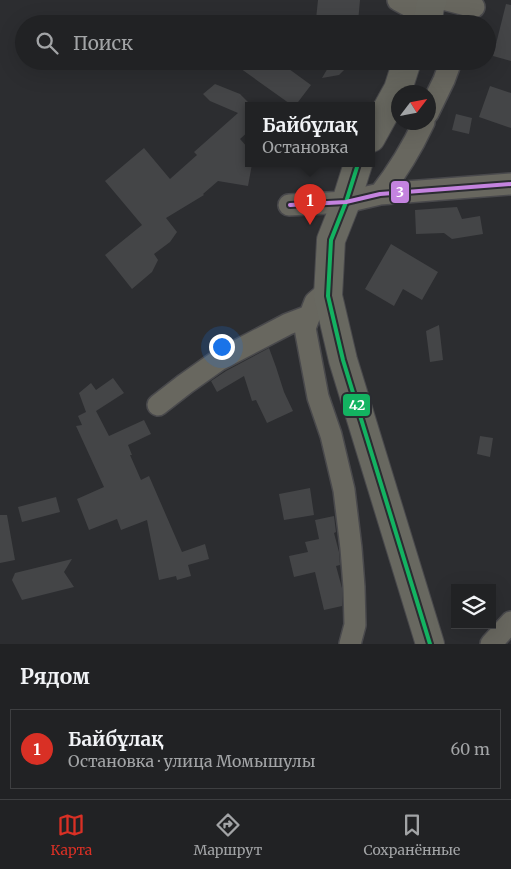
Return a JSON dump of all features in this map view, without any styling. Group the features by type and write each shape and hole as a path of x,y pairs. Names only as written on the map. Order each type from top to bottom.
{"main road":[{"path":"375,131 398,89 404,70"},
{"path":"355,167 346,202 331,240 328,296 344,360 430,644"}],"street":[{"path":"398,0 409,6 473,10"},
{"path":"436,96 448,70"},
{"path":"380,194 413,146 420,130"},
{"path":"289,205 346,202 380,194 511,184"},
{"path":"329,290 315,302 305,328 318,397 331,435 347,510 355,624 350,644"},
{"path":"158,405 219,360 288,324 309,316"},
{"path":"491,644 511,622"}],"building":[{"path":"318,0 360,0 359,15 316,15"},
{"path":"506,4 511,5 511,61 496,57 496,44"},
{"path":"243,70 290,70 311,85 298,102 287,102"},
{"path":"327,70 344,70 339,75 322,78"},
{"path":"215,84 240,94 248,102 245,102 245,135 240,139 245,145 245,167 251,167 248,186 218,181 204,195 166,218 177,232 170,242 154,254 158,260 152,272 132,289 105,255 142,225 105,181 144,148 170,179 197,155 194,152 238,113 210,101 203,94"},
{"path":"490,86 511,93 511,128 479,117"},
{"path":"456,114 472,118 469,134 452,130"},
{"path":"457,207 462,219 480,216 483,234 452,239 444,233 416,234 415,210"},
{"path":"391,244 438,272 422,300 403,289 394,306 365,289"},
{"path":"439,325 443,360 430,362 426,331"},
{"path":"269,348 284,392 293,411 267,423 256,400 252,401 244,376 217,392 211,381"},
{"path":"113,378 124,393 96,411 109,436 144,420 151,434 128,445 132,455 130,455 141,480 149,476 182,552 205,544 209,559 188,565 191,576 177,580 176,576 159,580 147,520 121,530 117,519 89,530 77,499 104,487 76,426 82,425 78,416 86,412 79,393 91,383 96,390"},
{"path":"480,436 493,438 490,457 477,454"},
{"path":"310,488 314,515 284,520 279,494"},
{"path":"56,497 60,512 22,522 18,507"},
{"path":"0,515 7,515 15,560 0,563"},
{"path":"334,516 336,532 334,533 340,565 336,566 342,588 342,606 324,610 315,572 294,577 289,556 308,552 305,542 319,539 315,520"},
{"path":"72,559 64,572 74,587 22,600 12,580 15,573"}],"transit line":[{"name":"42","path":"357,167 331,240 328,296 343,360 430,644"},
{"name":"3","path":"290,205 346,202 380,194 511,184"}],"place":[{"name":"Байбұлақ","path":"310,225"}]}
